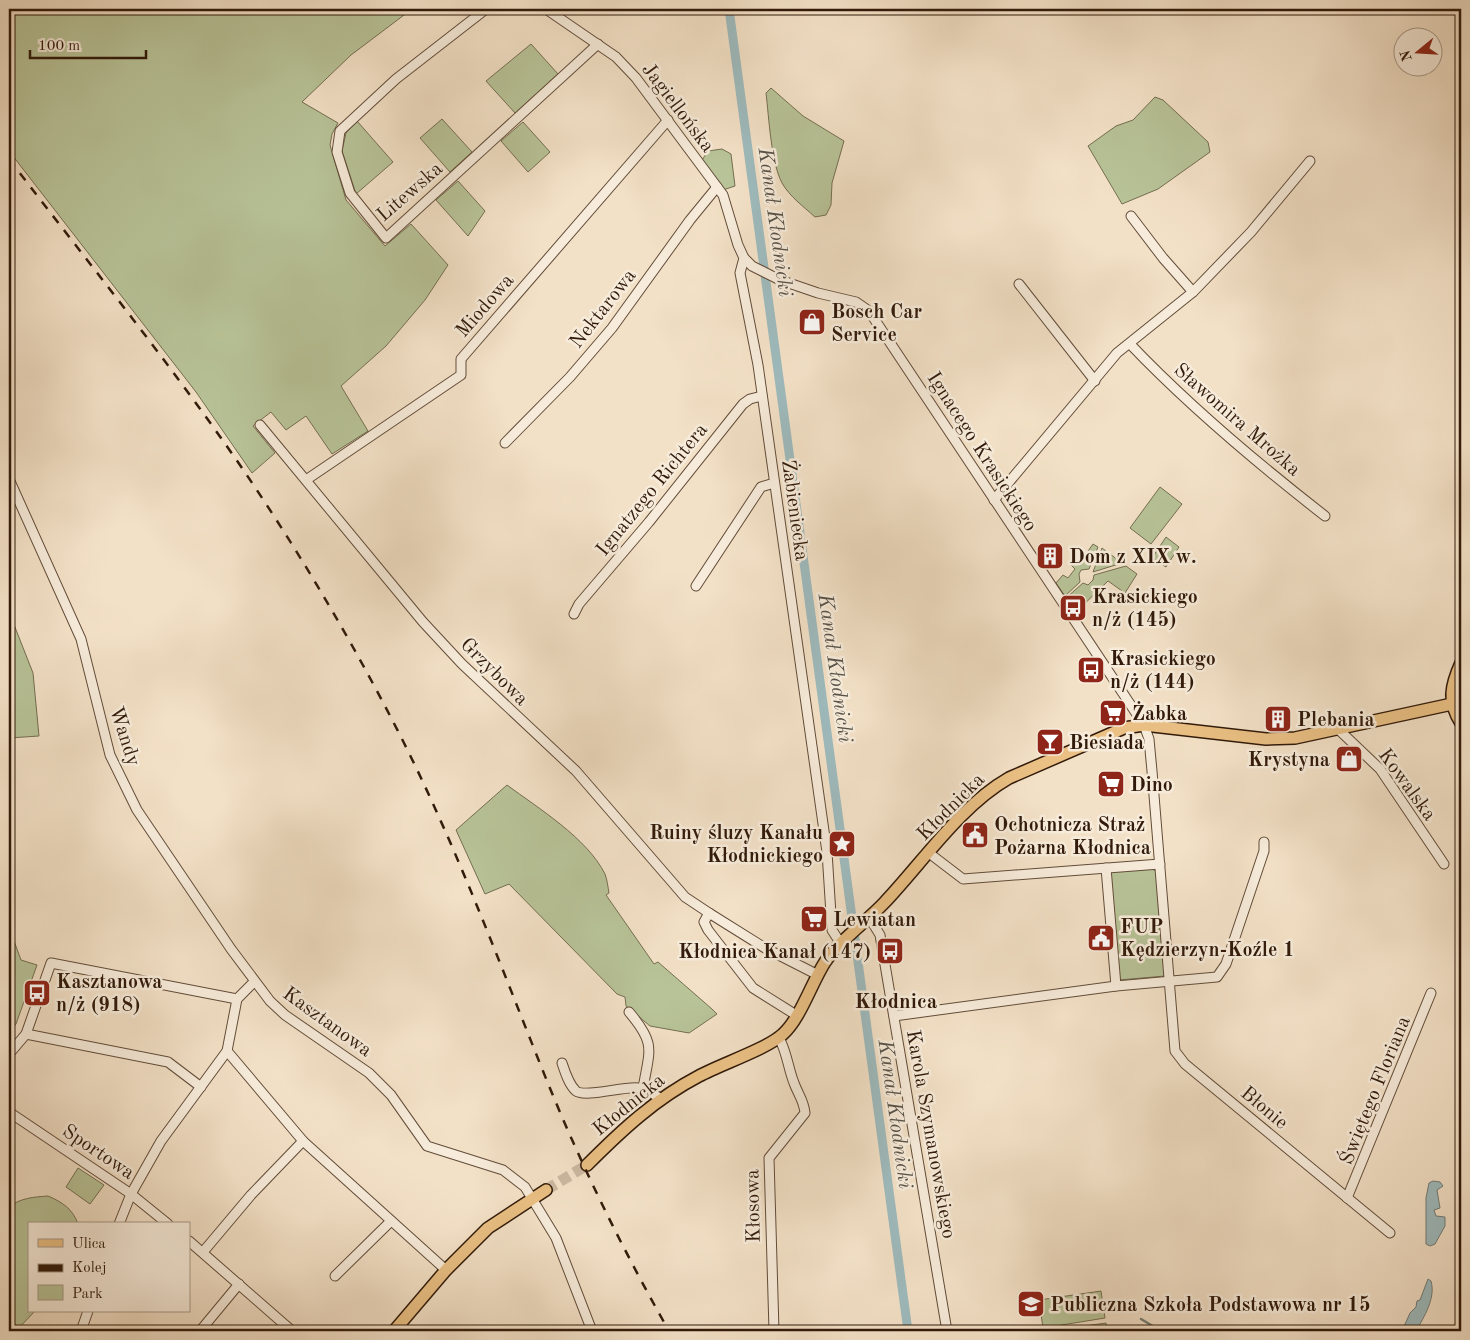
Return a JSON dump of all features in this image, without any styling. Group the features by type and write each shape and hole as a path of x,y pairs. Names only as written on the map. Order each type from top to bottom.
{"main road":[{"path":"1461,663 1453,683 1452,704 1461,723"},
{"name":"Kłodnicka","path":"587,1165 628,1124 660,1098 699,1075 779,1038 786,1032 818,975 843,942 869,917 972,806 997,785 1031,767 1100,736 1124,728 1144,725 1266,739 1295,738 1452,704"},
{"path":"394,1331 446,1270 488,1228 546,1190"}],"street":[{"name":"Litewska","path":"486,9 401,74 340,131 336,152 350,193 386,238 598,44"},
{"name":"Jagiellońska","path":"546,9 598,44 624,65 668,120 717,187 726,203 738,245 744,258"},
{"name":"Miodowa","path":"306,480 461,375 461,359 668,120"},
{"path":"994,500 1117,353 1193,292 1251,232 1310,161"},
{"name":"Nektarowa","path":"505,443 570,377 612,328 690,220 717,187"},
{"path":"1131,216 1163,258 1193,292"},
{"name":"Ignacego Krasickiego","path":"744,258 752,266 780,280 818,293 856,302 869,311 1144,725 1149,739 1160,864"},
{"name":"Żabieniecka","path":"744,258 740,273 762,396 827,852 832,930 843,942"},
{"path":"1019,284 1095,381"},
{"name":"Sławomira Mrożka","path":"1130,344 1244,451 1325,516"},
{"name":"Ignatzego Richtera","path":"574,614 578,604 649,522 743,404 762,396"},
{"name":"Grzybowa","path":"260,425 423,622 462,664 588,784 685,897 765,948 818,975"},
{"name":"Wandy","path":"9,479 80,639 110,755 122,781 137,810 254,982"},
{"path":"696,586 761,487 774,483"},
{"name":"Kowalska","path":"1338,729 1380,769 1444,864"},
{"path":"894,1016 1116,986 1217,977 1226,964 1264,851 1264,842"},
{"path":"929,853 963,879 1160,864"},
{"name":"Błonie","path":"1160,864 1176,1051 1185,1064 1390,1233"},
{"path":"1106,868 1116,986"},
{"path":"709,913 704,922 708,930 753,988 796,1015"},
{"name":"Karola Szymanowskiego","path":"869,917 880,935 947,1331"},
{"path":"9,1054 26,1034 51,963 237,999"},
{"path":"119,1222 131,1194 161,1141 227,1052 237,999 254,982"},
{"name":"Kasztanowa","path":"254,982 285,1015 369,1073 381,1084 427,1146 503,1170 525,1187 556,1238 592,1331"},
{"name":"Świętego Floriana","path":"1347,1198 1431,994"},
{"path":"629,1012 644,1030 650,1042 643,1089"},
{"path":"26,1034 168,1062 201,1087"},
{"name":"Kłosowa","path":"774,1331 769,1158 777,1145 805,1113 804,1105 794,1083 785,1048 779,1038"},
{"path":"227,1052 303,1142 446,1270"},
{"path":"562,1063 570,1083 583,1094 614,1088 643,1089 660,1098"},
{"name":"Sportowa","path":"9,1112 131,1194 166,1222"},
{"path":"203,1252 251,1195 303,1142"},
{"path":"335,1276 392,1221"},
{"path":"190,1242 292,1331"},
{"path":"200,1331 238,1284"},
{"path":"81,1331 88,1312"}],"green space":[{"path":"9,9 412,9 351,55 302,102 338,123 332,134 330,145 346,200 385,246 411,224 448,265 425,300 386,346 341,386 368,431 332,454 306,416 286,430 271,412 253,426 275,453 252,473 196,392 9,151"},
{"path":"531,44 558,74 515,113 486,81"},
{"path":"771,88 803,116 844,141 832,183 831,205 826,215 815,217 785,188 778,174 769,127 766,93"},
{"path":"1155,97 1163,100 1208,142 1210,152 1158,189 1122,204 1088,146 1116,126 1133,120"},
{"path":"442,119 472,152 450,172 420,138"},
{"path":"357,121 393,162 356,194 342,151 346,133"},
{"path":"523,122 550,152 528,172 501,141"},
{"path":"722,149 731,154 735,186 723,190 702,160 708,151"},
{"path":"458,181 485,211 468,236 436,200"},
{"path":"1160,487 1182,504 1151,544 1130,528"},
{"path":"1166,537 1179,547 1166,567 1152,558"},
{"path":"1093,544 1098,547 1089,569 1081,570 1079,574 1080,582 1065,596 1056,583 1063,575 1068,578 1075,569 1071,565 1074,561 1079,564"},
{"path":"1102,548 1122,563 1093,572"},
{"path":"1126,566 1137,574 1125,593 1108,581 1076,612 1066,598 1083,583 1088,585 1093,580 1094,575"},
{"path":"9,612 33,673 39,736 9,738"},
{"path":"507,785 561,825 586,848 605,874 609,893 606,895 654,964 658,962 717,1014 689,1033 650,1026 626,1006 625,997 617,994 509,884 485,894 456,830"},
{"path":"1152,869 1156,871 1165,976 1119,980 1110,872"},
{"path":"14,941 21,960 37,965 16,1024 9,1032 9,943"},
{"path":"78,1168 104,1185 90,1204 66,1187"},
{"path":"48,1196 58,1201 73,1214 77,1222 28,1222 28,1312 34,1312 16,1331 9,1331 9,1207 22,1200"},
{"path":"1101,1291 1105,1318 1043,1328 1039,1300"},
{"path":"1106,1323 1107,1331 1049,1331"}],"water":[{"path":"1433,1181 1440,1182 1443,1186 1437,1190 1440,1208 1434,1210 1436,1216 1445,1217 1445,1226 1435,1244 1430,1246 1426,1244 1426,1198 1429,1183"},
{"path":"1428,1279 1431,1281 1432,1294 1426,1314 1416,1331 1402,1331 1410,1313 1416,1307 1417,1301 1420,1300"}],"waterway":[{"name":"Kanał Kłodnicki","path":"729,9 908,1331"},
{"path":"1141,1319 1161,1331"}],"tunnel":[{"path":"546,1190 587,1165"}],"railway":[{"path":"9,159 157,351 242,468 307,569 367,672 404,743 443,826 479,910 560,1113 589,1177 635,1270 669,1331"}],"place":[{"name":"Bosch Car Service","path":"812,322"},
{"name":"Dom z XIX w.","path":"1050,556"},
{"name":"Krasickiego n/ż (145)","path":"1073,608"},
{"name":"Krasickiego n/ż (144)","path":"1091,670"},
{"name":"Żabka","path":"1113,713"},
{"name":"Plebania","path":"1278,719"},
{"name":"Biesiada","path":"1050,742"},
{"name":"Krystyna","path":"1349,759"},
{"name":"Dino","path":"1111,784"},
{"name":"Ochotnicza Straż Pożarna Kłodnica","path":"975,835"},
{"name":"Ruiny śluzy Kanału Kłodnickiego","path":"842,844"},
{"name":"Lewiatan","path":"814,919"},
{"name":"FUP Kędzierzyn-Koźle 1","path":"1101,938"},
{"name":"Kłodnica Kanał (147)","path":"890,951"},
{"name":"Kasztanowa n/ż (918)","path":"37,993"},
{"name":"Publiczna Szkoła Podstawowa nr 15","path":"1031,1304"}],"district":[{"name":"Kłodnica","path":"896,1001"}]}
